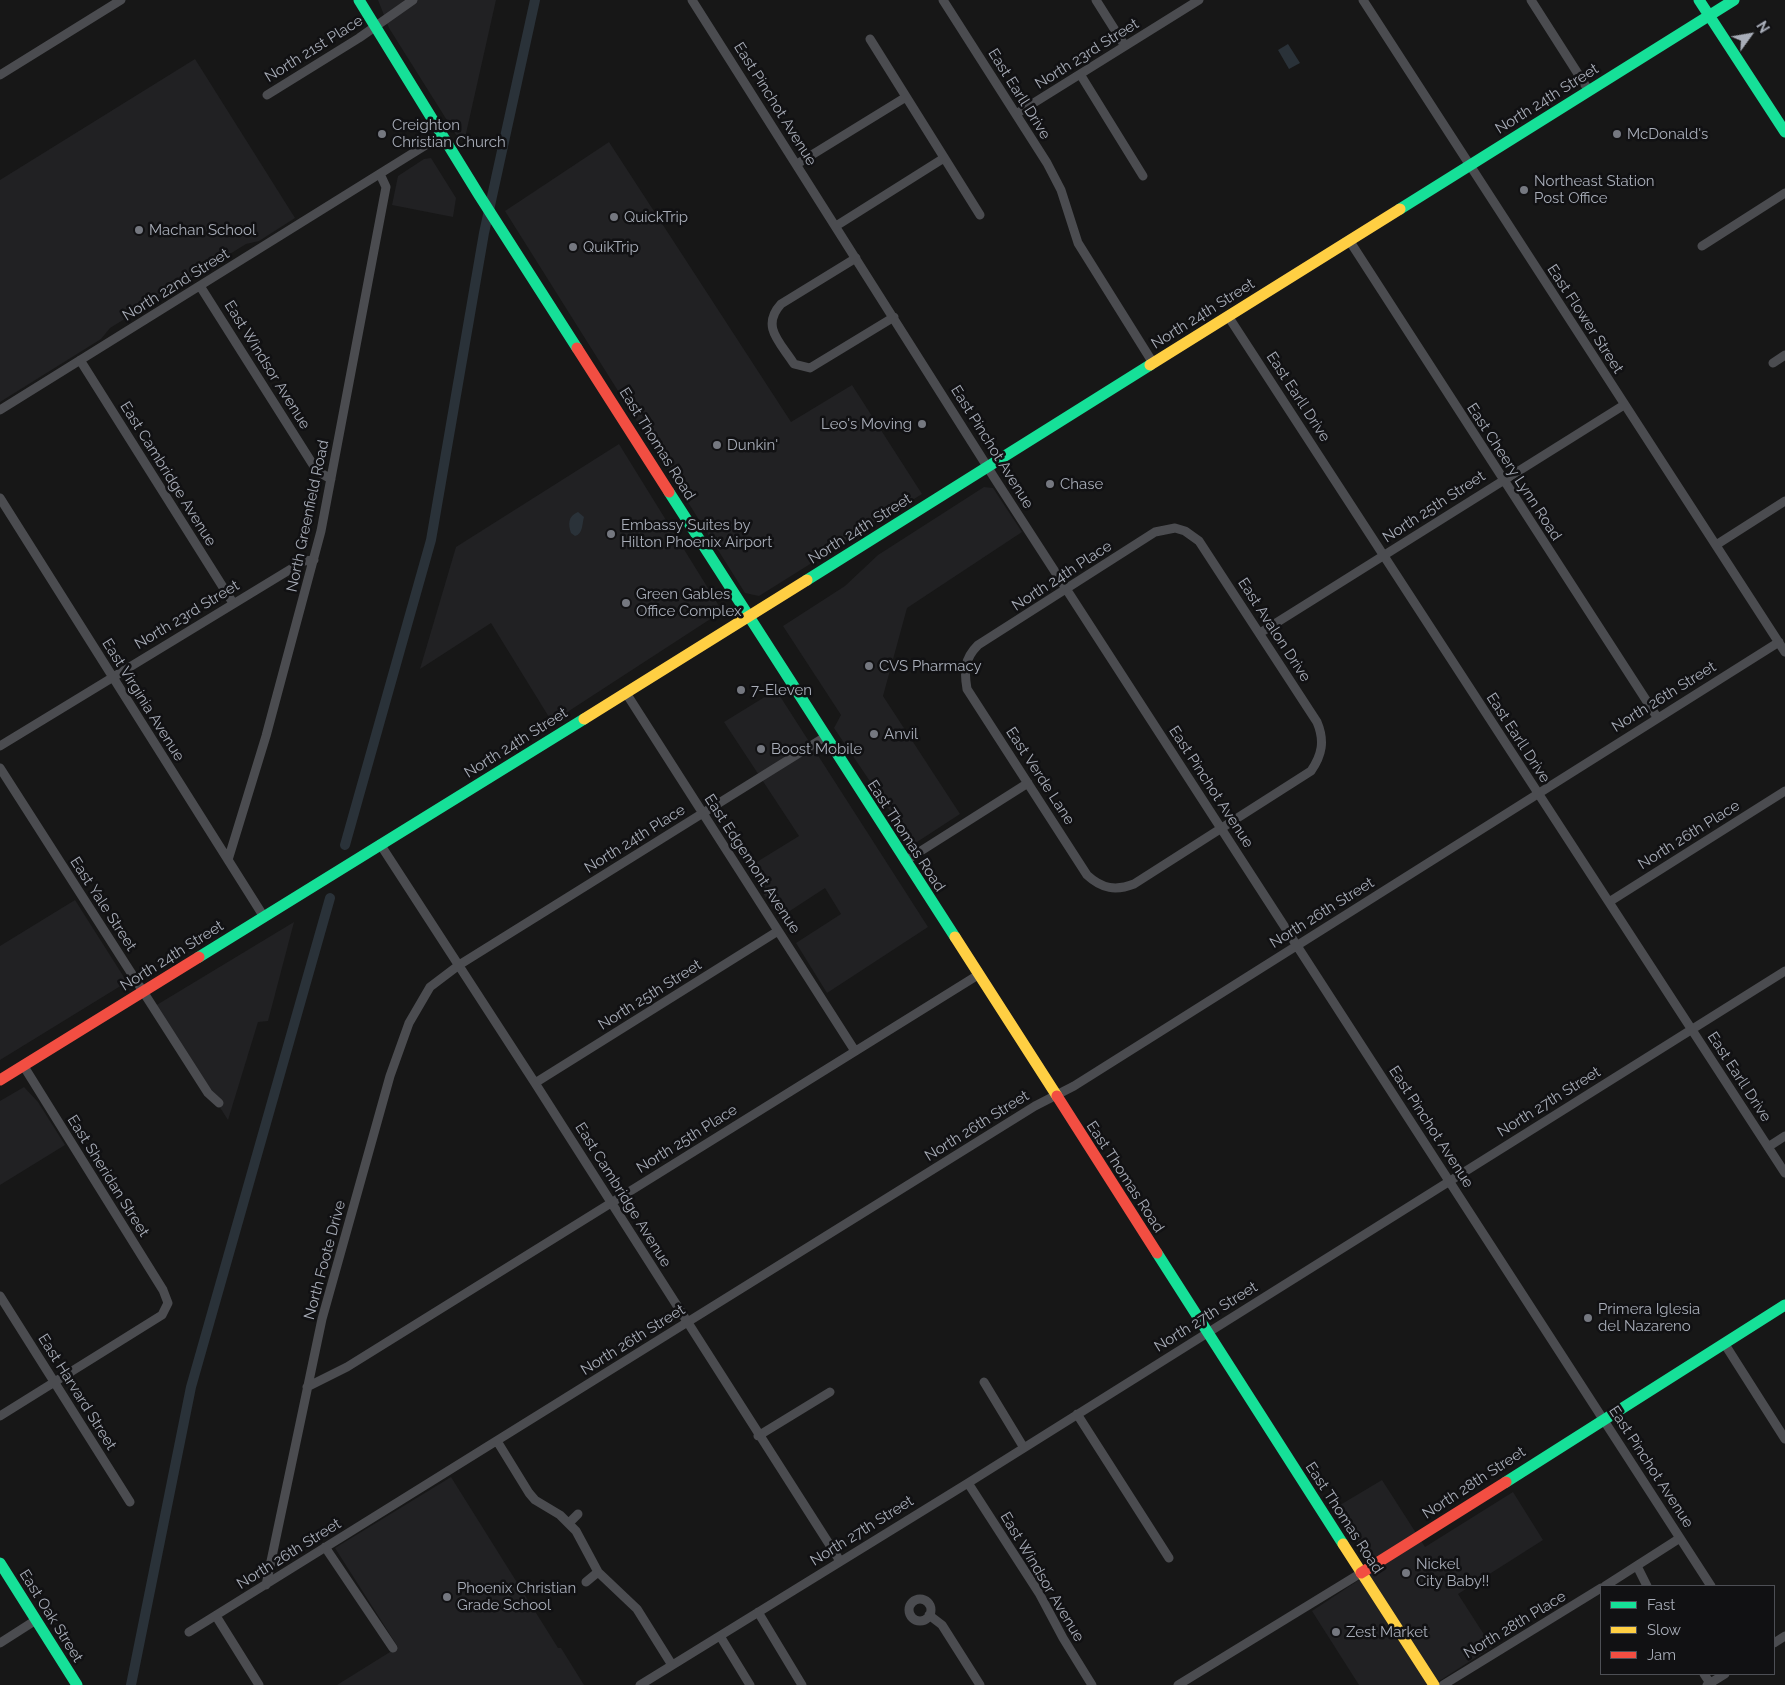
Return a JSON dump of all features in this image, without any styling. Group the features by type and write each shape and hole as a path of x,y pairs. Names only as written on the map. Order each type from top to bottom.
{"main road":[{"name":"East Thomas Road","path":"359,0 479,195 1434,1685"},
{"path":"1699,0 1785,132"},
{"name":"North 24th Street","path":"0,1080 626,693 1734,0"},
{"name":"North 28th Street","path":"1362,1573 1785,1305"},
{"name":"East Oak Street","path":"0,1563 77,1685"}],"street":[{"path":"0,75 121,0"},
{"path":"376,27 413,0"},
{"name":"East Pinchot Avenue","path":"692,0 987,467 1067,588 1295,946 1449,1180 1710,1585"},
{"name":"East Earll Drive","path":"943,0 1056,180 1072,228 1084,255 1153,363"},
{"path":"1096,0 1125,46"},
{"name":"North 23rd Street","path":"1016,114 1199,0"},
{"name":"East Flower Street","path":"1363,0 1785,652"},
{"path":"1531,0 1589,91"},
{"name":"North 21st Place","path":"267,95 376,27"},
{"path":"870,39 980,215"},
{"path":"1080,74 1143,176"},
{"path":"797,164 906,97"},
{"name":"North 22nd Street","path":"0,410 442,135"},
{"path":"836,226 944,158"},
{"name":"North Greenfield Road","path":"228,860 266,736 314,560 386,187 380,174"},
{"path":"1702,246 1785,193"},
{"name":"East Cheery Lynn Road","path":"1349,240 1657,717"},
{"path":"856,258 780,304 772,313 770,320 774,333 794,364 810,368 894,317"},
{"name":"East Windsor Avenue","path":"200,286 318,471 331,479"},
{"name":"East Earll Drive","path":"1228,316 1785,1173"},
{"path":"1773,363 1785,355"},
{"name":"East Cambridge Avenue","path":"80,360 233,603"},
{"name":"North 25th Street","path":"1260,633 1624,405"},
{"name":"East Virginia Avenue","path":"0,498 264,917"},
{"path":"1716,545 1785,501"},
{"name":"North 24th Place","path":"965,665 970,653 978,646 1155,532 1175,528 1185,531"},
{"name":"East Avalon Drive","path":"1185,531 1199,541 1260,633 1321,731 1322,752 1311,771 1220,828"},
{"name":"North 23rd Street","path":"0,746 233,603 304,561 314,560"},
{"name":"North 26th Street","path":"190,1632 686,1322 1055,1095 1074,1086 1778,642"},
{"name":"East Verde Lane","path":"965,665 968,689 1094,882 1110,889 1122,889 1134,884 1220,828"},
{"name":"East Edgemont Avenue","path":"626,693 855,1051"},
{"name":"North 24th Place","path":"459,965 825,737"},
{"name":"East Yale Street","path":"0,768 208,1093 219,1103"},
{"path":"905,862 1028,783"},
{"name":"North 26th Place","path":"1608,902 1785,791"},
{"name":"East Cambridge Avenue","path":"380,844 536,1083 758,1436 840,1561"},
{"name":"North 25th Street","path":"536,1083 778,931"},
{"name":"North Foote Drive","path":"266,1585 325,1310 390,1076 409,1023 430,987 459,965"},
{"name":"North 27th Street","path":"640,1685 968,1483 1785,970"},
{"name":"North 25th Place","path":"307,1387 346,1367 978,975"},
{"name":"East Sheridan Street","path":"23,1065 163,1290 168,1303 162,1315 55,1382"},
{"path":"1768,1147 1785,1136"},
{"name":"East Harvard Street","path":"0,1296 130,1502"},
{"path":"1724,1343 1785,1439"},
{"path":"0,1416 55,1382"},
{"path":"984,1382 1024,1448"},
{"path":"758,1436 830,1392"},
{"path":"1077,1414 1169,1558"},
{"path":"497,1441 535,1500 569,1523 576,1531 598,1572 638,1609 672,1665"},
{"name":"East Windsor Avenue","path":"968,1483 1039,1593 1063,1638 1092,1685"},
{"path":"569,1523 578,1514"},
{"path":"1606,1585 1680,1538"},
{"path":"326,1547 393,1648"},
{"path":"1637,1566 1646,1585"},
{"path":"586,1582 598,1572"},
{"name":"North 28th Street","path":"1178,1685 1362,1573"},
{"name":"North 28th Place","path":"1443,1685 1600,1589"},
{"path":"758,1612 802,1685"},
{"path":"929,1615 942,1625 980,1685"},
{"path":"216,1616 259,1685"},
{"path":"0,1643 36,1620"},
{"path":"720,1636 750,1685"},
{"path":"1708,1684 1723,1675"}],"shaded area":[{"path":"378,0 496,0 465,138 460,141 389,28"},
{"path":"1288,44 1300,63 1289,69 1278,50"},
{"name":"Machan School","path":"195,59 295,218 259,241 246,244 110,328 101,339 0,402 0,180"},
{"path":"609,142 791,422 852,385 922,494 759,596 745,593 505,211"},
{"path":"431,158 456,198 453,217 392,205 398,176 424,159"},
{"path":"619,444 719,606 715,616 552,722 491,623 420,669 456,547"},
{"path":"984,487 993,488 1022,532 907,608 883,696 960,814 917,842 911,842 834,728 841,715 783,626 845,586 878,555"},
{"path":"578,512 584,517 581,531 575,536 571,533 569,523 572,516"},
{"path":"776,690 928,927 827,993 796,943 841,914 825,888 779,918 747,868 799,836 724,722"},
{"path":"75,900 127,982 0,1060 0,946"},
{"path":"294,922 268,1021 258,1022 228,1120 155,1006"},
{"path":"24,1087 38,1102 65,1145 0,1185 0,1101"},
{"name":"Phoenix Christian Grade School","path":"451,1477 558,1648 561,1648 584,1685 337,1685 398,1647 335,1548"},
{"path":"1382,1480 1425,1547 1513,1492 1543,1540 1458,1594 1492,1647 1433,1685 1359,1685 1312,1611 1374,1570 1335,1508"}],"waterway":[{"path":"345,845 431,540 484,233 535,0"},
{"path":"131,1685 191,1387 330,898"}],"traffic: fast":[{"path":"359,0 479,195 577,348"},
{"path":"1699,0 1785,132"},
{"path":"1400,209 1734,0"},
{"path":"807,580 1150,365"},
{"path":"669,492 955,937"},
{"path":"199,957 584,719"},
{"path":"1157,1253 1343,1544"},
{"path":"1506,1482 1785,1305"},
{"path":"0,1563 77,1685"}],"traffic: slow":[{"path":"1150,365 1400,209"},
{"path":"584,719 807,580"},
{"path":"955,937 1057,1096"},
{"path":"1343,1544 1434,1685"}],"traffic: jam":[{"path":"577,348 669,492"},
{"path":"0,1080 199,957"},
{"path":"1057,1096 1157,1253"},
{"path":"1361,1573 1506,1482"}],"place":[{"name":"Creighton Christian Church","path":"382,134"},
{"name":"McDonald's","path":"1617,134"},
{"name":"Northeast Station Post Office","path":"1524,190"},
{"name":"QuickTrip","path":"614,217"},
{"name":"Machan School","path":"139,230"},
{"name":"QuikTrip","path":"573,247"},
{"name":"Leo's Moving","path":"922,424"},
{"name":"Dunkin'","path":"717,445"},
{"name":"Chase","path":"1050,484"},
{"name":"Embassy Suites by Hilton Phoenix Airport","path":"611,534"},
{"name":"Green Gables Office Complex","path":"626,603"},
{"name":"CVS Pharmacy","path":"869,666"},
{"name":"7-Eleven","path":"741,690"},
{"name":"Anvil","path":"874,734"},
{"name":"Boost Mobile","path":"761,749"},
{"name":"Primera Iglesia del Nazareno","path":"1588,1318"},
{"name":"Nickel City Baby!!","path":"1406,1573"},
{"name":"Phoenix Christian Grade School","path":"447,1597"},
{"name":"Zest Market","path":"1336,1632"}]}
